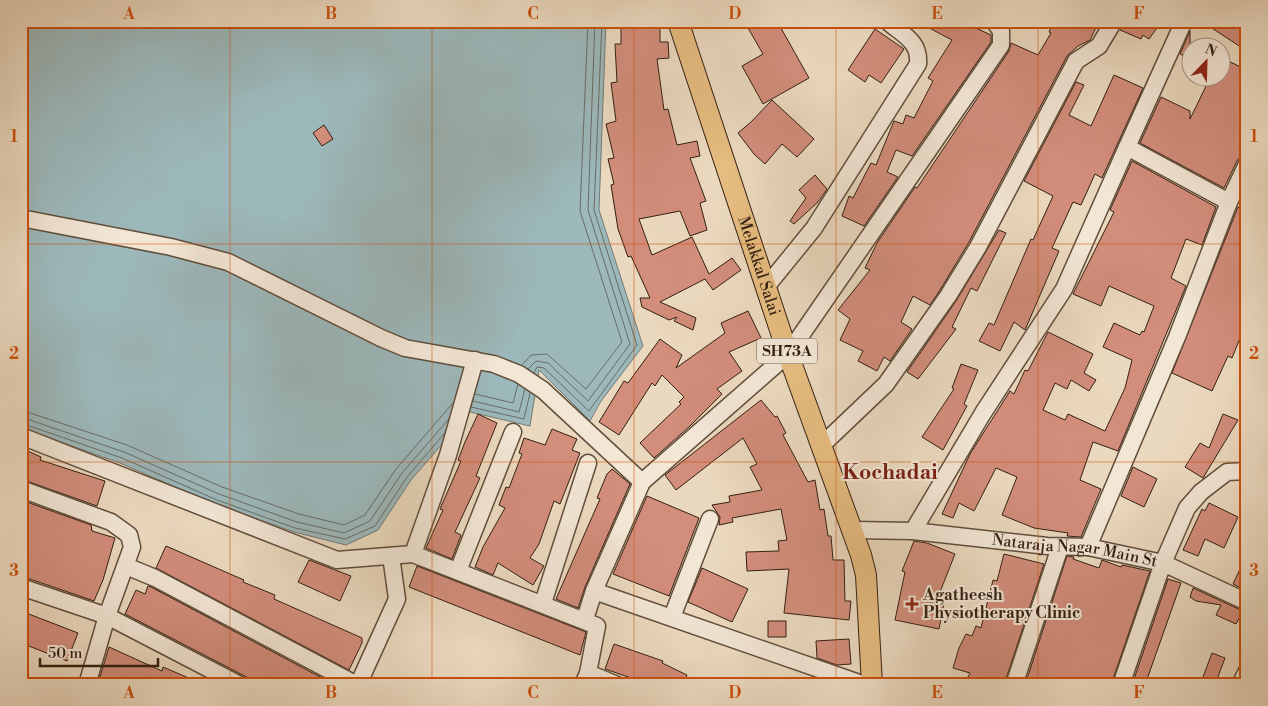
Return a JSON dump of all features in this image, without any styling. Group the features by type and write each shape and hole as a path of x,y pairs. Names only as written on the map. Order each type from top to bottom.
{"main road":[{"name":"Melakkal Salai","path":"678,21 788,354 822,445 866,575 872,685"}],"street":[{"path":"766,287 814,228 918,64 919,52 915,45 887,21"},
{"path":"585,620 594,591 642,482 788,354 1001,45 1002,31 994,21"},
{"path":"822,445 886,384 948,296 978,247 1076,61 1099,46 1114,21"},
{"path":"913,531 983,413 1064,289 1184,21"},
{"path":"1127,147 1229,202"},
{"path":"1088,547 1177,336 1229,202 1247,164"},
{"path":"21,218 171,248 228,262 397,344 494,364 519,374 544,390 642,482"},
{"path":"413,554 448,455 475,360"},
{"path":"458,571 513,432"},
{"path":"21,436 337,560 413,554 585,620 597,626 585,679 617,685"},
{"path":"542,603 588,463"},
{"name":"Nataraja Nagar Main St","path":"852,530 913,531 1060,546 1088,547 1163,563 1187,508 1202,492 1227,472 1247,471"},
{"path":"21,490 111,522 129,535 132,547 107,616 88,685"},
{"path":"672,618 710,519"},
{"path":"1014,685 1060,546"},
{"path":"126,566 155,578 358,685 397,599 392,556"},
{"path":"1121,685 1163,563 1247,602"},
{"path":"21,586 107,616 240,685"},
{"path":"594,591 865,685"},
{"path":"1240,685 1247,670"}],"water":[{"path":"21,21 606,21 599,210 643,346 601,401 590,421 539,370 530,426 470,412 411,480 378,530 346,545 294,532 215,504 120,463 21,428"}],"building":[{"path":"621,21 660,21 660,42 668,42 669,58 657,59 664,110 668,109 677,145 697,141 700,156 690,158 706,201 700,203 707,230 690,236 680,211 639,219 652,255 692,237 709,274 732,258 741,270 713,290 705,279 660,302 696,318 693,330 674,321 677,317 669,320 642,307 640,298 650,298 631,256 628,257 618,229 611,185 614,184 608,159 614,158 606,124 616,121 611,83 617,82 615,44 621,44"},
{"path":"761,21 777,21 809,78 763,104 742,66 763,54 748,28"},
{"path":"916,21 949,21 963,28 965,23 991,35 991,42 912,156 896,150 887,172 898,177 864,226 842,216 849,196 853,198 871,163 876,165 894,121 903,124 906,115 914,118 933,81 928,78 952,40"},
{"path":"1054,21 1099,21 1090,40 1078,46 1067,56 969,242 930,305 913,296 901,322 912,329 890,361 884,357 877,371 858,361 863,351 840,340 850,319 838,310 870,270 865,268 877,243 915,187 917,188 1009,51 1011,43 1038,55 1051,33 1049,32"},
{"path":"1124,21 1162,21 1149,39 1143,35 1141,39 1120,30"},
{"path":"1201,21 1247,21 1247,51 1230,40 1230,38"},
{"path":"875,29 904,49 881,83 869,75 865,82 848,70"},
{"path":"1230,62 1247,70 1247,154 1238,159 1224,188 1140,143 1161,97 1190,111 1190,119 1205,88 1230,88"},
{"path":"1114,75 1143,88 1102,178 1095,174 1081,205 1073,202 1052,248 1059,251 1025,330 1014,322 1000,351 979,341 989,323 994,325 1031,239 1033,240 1053,196 1024,181 1076,82 1084,85 1069,115 1091,126"},
{"path":"772,100 814,139 797,157 782,144 765,164 754,154 738,133"},
{"path":"324,125 333,139 322,146 313,133"},
{"path":"1132,161 1216,207 1202,245 1186,239 1171,278 1186,286 1118,451 1093,442 1080,480 1101,489 1081,537 1067,536 1068,533 1034,528 1002,515 1017,477 996,468 974,511 959,503 953,518 942,514 970,454 1010,391 1014,394 1025,370 1028,371 1048,332 1093,354 1084,373 1096,380 1089,391 1071,380 1067,389 1055,383 1043,410 1065,420 1068,414 1105,431 1125,388 1132,360 1103,347 1114,323 1140,335 1142,331 1144,332 1154,306 1109,286 1101,306 1073,294 1114,212 1110,210"},
{"path":"815,175 827,189 818,202 794,224 790,221 806,198 799,190"},
{"path":"1238,207 1247,211 1247,321 1232,358 1228,356 1212,391 1172,373"},
{"path":"999,230 1006,233 977,291 971,288 952,327 956,329 918,379 907,372 956,301"},
{"path":"748,311 761,338 729,352 742,371 717,389 722,394 654,458 640,443 681,404 679,402 684,397 662,375 655,386 652,383 619,435 599,422 624,381 628,383 660,339 682,355 676,368 725,333 721,323"},
{"path":"961,364 978,370 964,404 967,406 943,450 922,437 954,389 952,388"},
{"path":"761,400 775,417 777,416 786,433 783,435 808,482 815,480 820,510 824,509 828,536 831,536 833,560 844,560 845,601 851,601 849,620 784,613 789,569 747,571 746,552 779,551 778,541 787,540 781,509 732,518 733,522 719,525 720,517 712,505 730,502 729,496 762,490 750,467 757,464 743,438 676,490 665,475"},
{"path":"478,414 497,423 476,476 480,478 455,532 461,535 452,559 426,548 443,510 440,509 461,461 458,460 465,442"},
{"path":"1223,414 1238,420 1203,478 1185,467 1200,443 1209,448"},
{"path":"552,429 577,439 572,450 580,453 560,504 554,501 539,544 530,558 544,566 533,585 498,563 493,575 475,567 483,547 505,508 499,505 506,487 509,488 522,454 519,453 524,438 545,445"},
{"path":"21,448 41,457 40,460 105,481 97,506 21,479"},
{"path":"1133,467 1157,479 1144,507 1121,496"},
{"path":"612,469 630,484 585,587 578,608 556,599 600,499 597,498 607,474"},
{"path":"647,496 699,518 669,596 613,574"},
{"path":"21,500 91,525 92,531 115,538 103,580 94,601 21,576"},
{"path":"1209,503 1238,517 1224,548 1205,539 1198,556 1183,550 1202,509 1205,511"},
{"path":"914,541 927,543 955,554 938,597 945,598 939,629 895,620 905,572 902,571"},
{"path":"166,546 244,580 243,582 275,595 274,599 362,638 362,643 349,670 156,568"},
{"path":"1004,554 1044,564 1004,685 964,685 970,673 953,668 959,648 966,634 972,636 976,626 981,628 993,580 997,581"},
{"path":"1247,554 1247,591 1233,584"},
{"path":"1067,556 1074,557 1073,559 1099,568 1102,560 1121,567 1122,565 1150,571 1111,685 1025,685"},
{"path":"309,560 351,576 340,601 298,582"},
{"path":"417,566 586,632 580,655 409,587"},
{"path":"702,568 748,589 732,622 688,602"},
{"path":"1168,579 1181,583 1145,685 1132,685"},
{"path":"148,586 335,685 262,685 125,614 136,590 145,594"},
{"path":"1193,588 1243,611 1236,624 1216,615 1221,605 1196,601 1190,597"},
{"path":"21,611 78,633 67,661 21,643"},
{"path":"768,621 786,621 786,637 768,637"},
{"path":"849,639 851,664 837,665 817,658 816,641"},
{"path":"614,644 663,661 662,663 687,675 683,685 642,685 634,679 605,669"},
{"path":"109,647 162,671 163,667 205,685 118,685 100,677"},
{"path":"1212,653 1225,658 1216,682 1203,677"}],"place":[{"name":"Agatheesh Physiotherapy Clinic","path":"912,604"}],"district":[{"name":"Kochadai","path":"890,473"}]}
